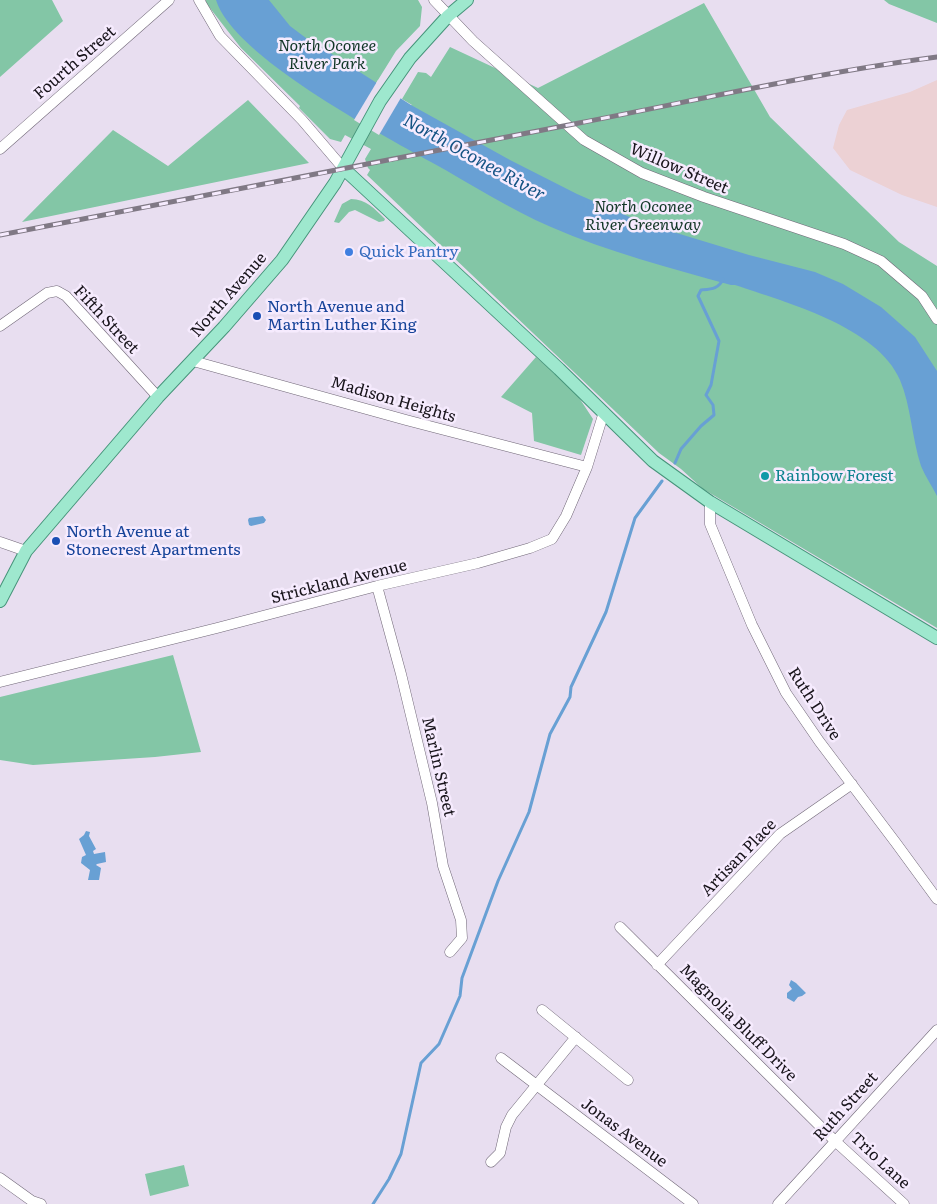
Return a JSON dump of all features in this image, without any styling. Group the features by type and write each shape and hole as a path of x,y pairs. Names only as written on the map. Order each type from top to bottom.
{"main road":[{"name":"North Avenue","path":"0,601 26,551 158,397 224,327 282,260 334,183 380,101 410,58 448,16 467,0"},
{"path":"343,168 559,369 654,461 710,502 937,638"}],"street":[{"path":"199,0 220,36 302,120 343,168"},
{"name":"Willow Street","path":"434,0 473,41 584,140 642,173 704,198 844,244 881,261 922,296 937,319"},
{"name":"Fourth Street","path":"0,149 163,2"},
{"name":"Fifth Street","path":"0,326 47,292 57,291 66,296 158,397"},
{"name":"Madison Heights","path":"193,361 406,420 587,467"},
{"name":"Strickland Avenue","path":"0,682 478,562 530,548 552,539 566,516 587,467 604,412"},
{"name":"Ruth Drive","path":"710,502 710,524 752,625 786,692 818,741 937,899"},
{"path":"0,542 26,551"},
{"name":"Marlin Street","path":"377,586 406,692 432,803 443,866 461,920 462,938 450,952"},
{"name":"Artisan Place","path":"657,965 780,834 852,784"},
{"name":"Magnolia Bluff Drive","path":"620,927 835,1141"},
{"path":"542,1010 628,1080"},
{"name":"Ruth Street","path":"778,1204 937,1030"},
{"path":"491,1162 500,1153 506,1127 512,1115 576,1037"},
{"name":"Jonas Avenue","path":"501,1058 693,1204"},
{"name":"Trio Lane","path":"835,1141 904,1204"},
{"path":"0,1178 35,1203"}],"shaded area":[{"path":"937,80 937,207 902,195 850,170 833,148 839,125 847,110 910,92"}],"green space":[{"path":"0,0 52,0 63,21 0,77"},
{"name":"North Oconee River Greenway","path":"206,0 418,0 422,7 420,26 396,51 355,117 412,105 402,99 418,72 426,73 431,77 450,47 538,88 704,3 770,117 899,242 937,266 937,628 703,489 681,469 659,453 367,175 370,170 365,159 371,149 345,135 341,142 330,139 299,108 300,106 241,48 206,3"},
{"path":"884,0 937,0 937,23 889,4"},
{"path":"248,100 309,163 22,222 113,130 168,166"},
{"path":"351,199 356,199 370,205 385,219 384,221 379,222 355,210 349,212 339,223 334,222 342,204"},
{"path":"536,357 574,390 593,419 581,455 534,441 532,413 501,397"},
{"path":"173,655 201,752 33,765 0,760 0,697"},
{"path":"184,1165 189,1186 150,1196 145,1174"}],"water":[{"name":"North Oconee River","path":"216,0 269,0 290,26 314,44 411,105 510,160 577,194 660,228 749,255 815,272 843,284 881,307 915,337 937,371 937,496 921,466 907,401 900,380 889,361 872,345 828,319 803,309 735,285 617,252 551,227 520,212 345,113 310,91 249,45 228,22"},
{"path":"263,516 266,520 264,523 249,525 249,518"},
{"path":"86,831 90,832 89,836 96,849 93,851 94,854 105,852 106,862 96,865 101,868 99,880 88,880 90,870 81,863 82,857 86,855 79,839"},
{"path":"791,980 806,993 798,997 794,1002 787,998 787,993 792,989 789,985"}],"pier":[{"path":"378,80 402,96 379,135 354,120"}],"waterway":[{"path":"675,463 681,449 701,426 714,415 713,405 706,395 711,385 719,341 698,296 701,290 717,287 723,279"},
{"path":"373,1204 389,1179 401,1154 421,1063 439,1044 460,996 462,978 498,881 529,812 550,734 570,697 571,687 606,612 635,518 662,481"}],"railway":[{"path":"0,235 802,79 937,57"}],"place":[{"name":"Quick Pantry","path":"349,252"},
{"name":"North Avenue and Martin Luther King","path":"257,316"},
{"name":"Rainbow Forest","path":"765,476"},
{"name":"North Avenue at Stonecrest Apartments","path":"56,541"}],"park label":[{"name":"North Oconee River Park","path":"327,55"}]}
